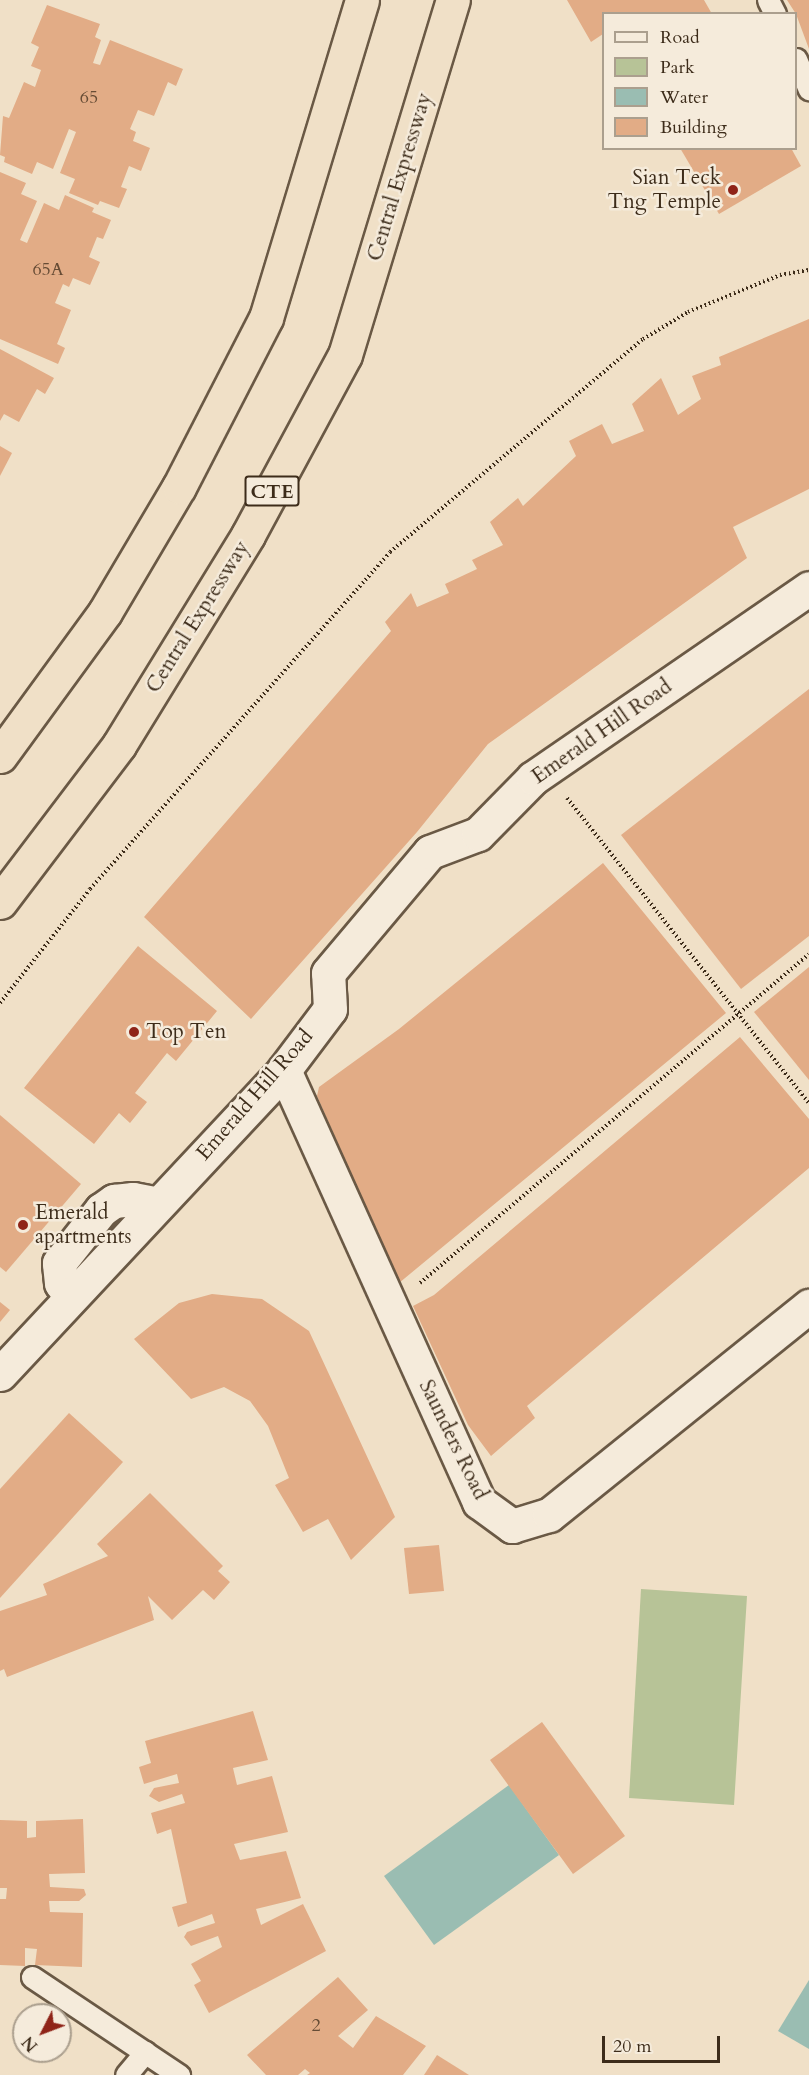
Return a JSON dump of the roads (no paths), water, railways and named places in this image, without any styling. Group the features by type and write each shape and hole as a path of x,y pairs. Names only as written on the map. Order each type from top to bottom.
{"highway":[{"path":"0,756 105,612 179,487 266,318 362,0"},
{"name":"Central Expressway","path":"0,902 119,745 248,536 345,355 453,0"}],"street":[{"name":"Emerald Hill Road","path":"0,1374 284,1070 330,1009 328,973 430,852 478,834 545,770 809,588"},
{"name":"Saunders Road","path":"284,1070 479,1502 512,1526 549,1515 809,1306"}],"lane":[{"path":"797,63 809,89"},
{"path":"32,1977 179,2075"},
{"path":"126,2075 145,2052"}],"water":[{"path":"509,1785 559,1855 434,1945 384,1876"},
{"path":"809,1980 809,2049 778,2031"}],"place":[{"name":"Sian Teck Tng Temple","path":"733,190"},
{"name":"Top Ten","path":"134,1032"},
{"name":"Emerald apartments","path":"23,1225"}]}
